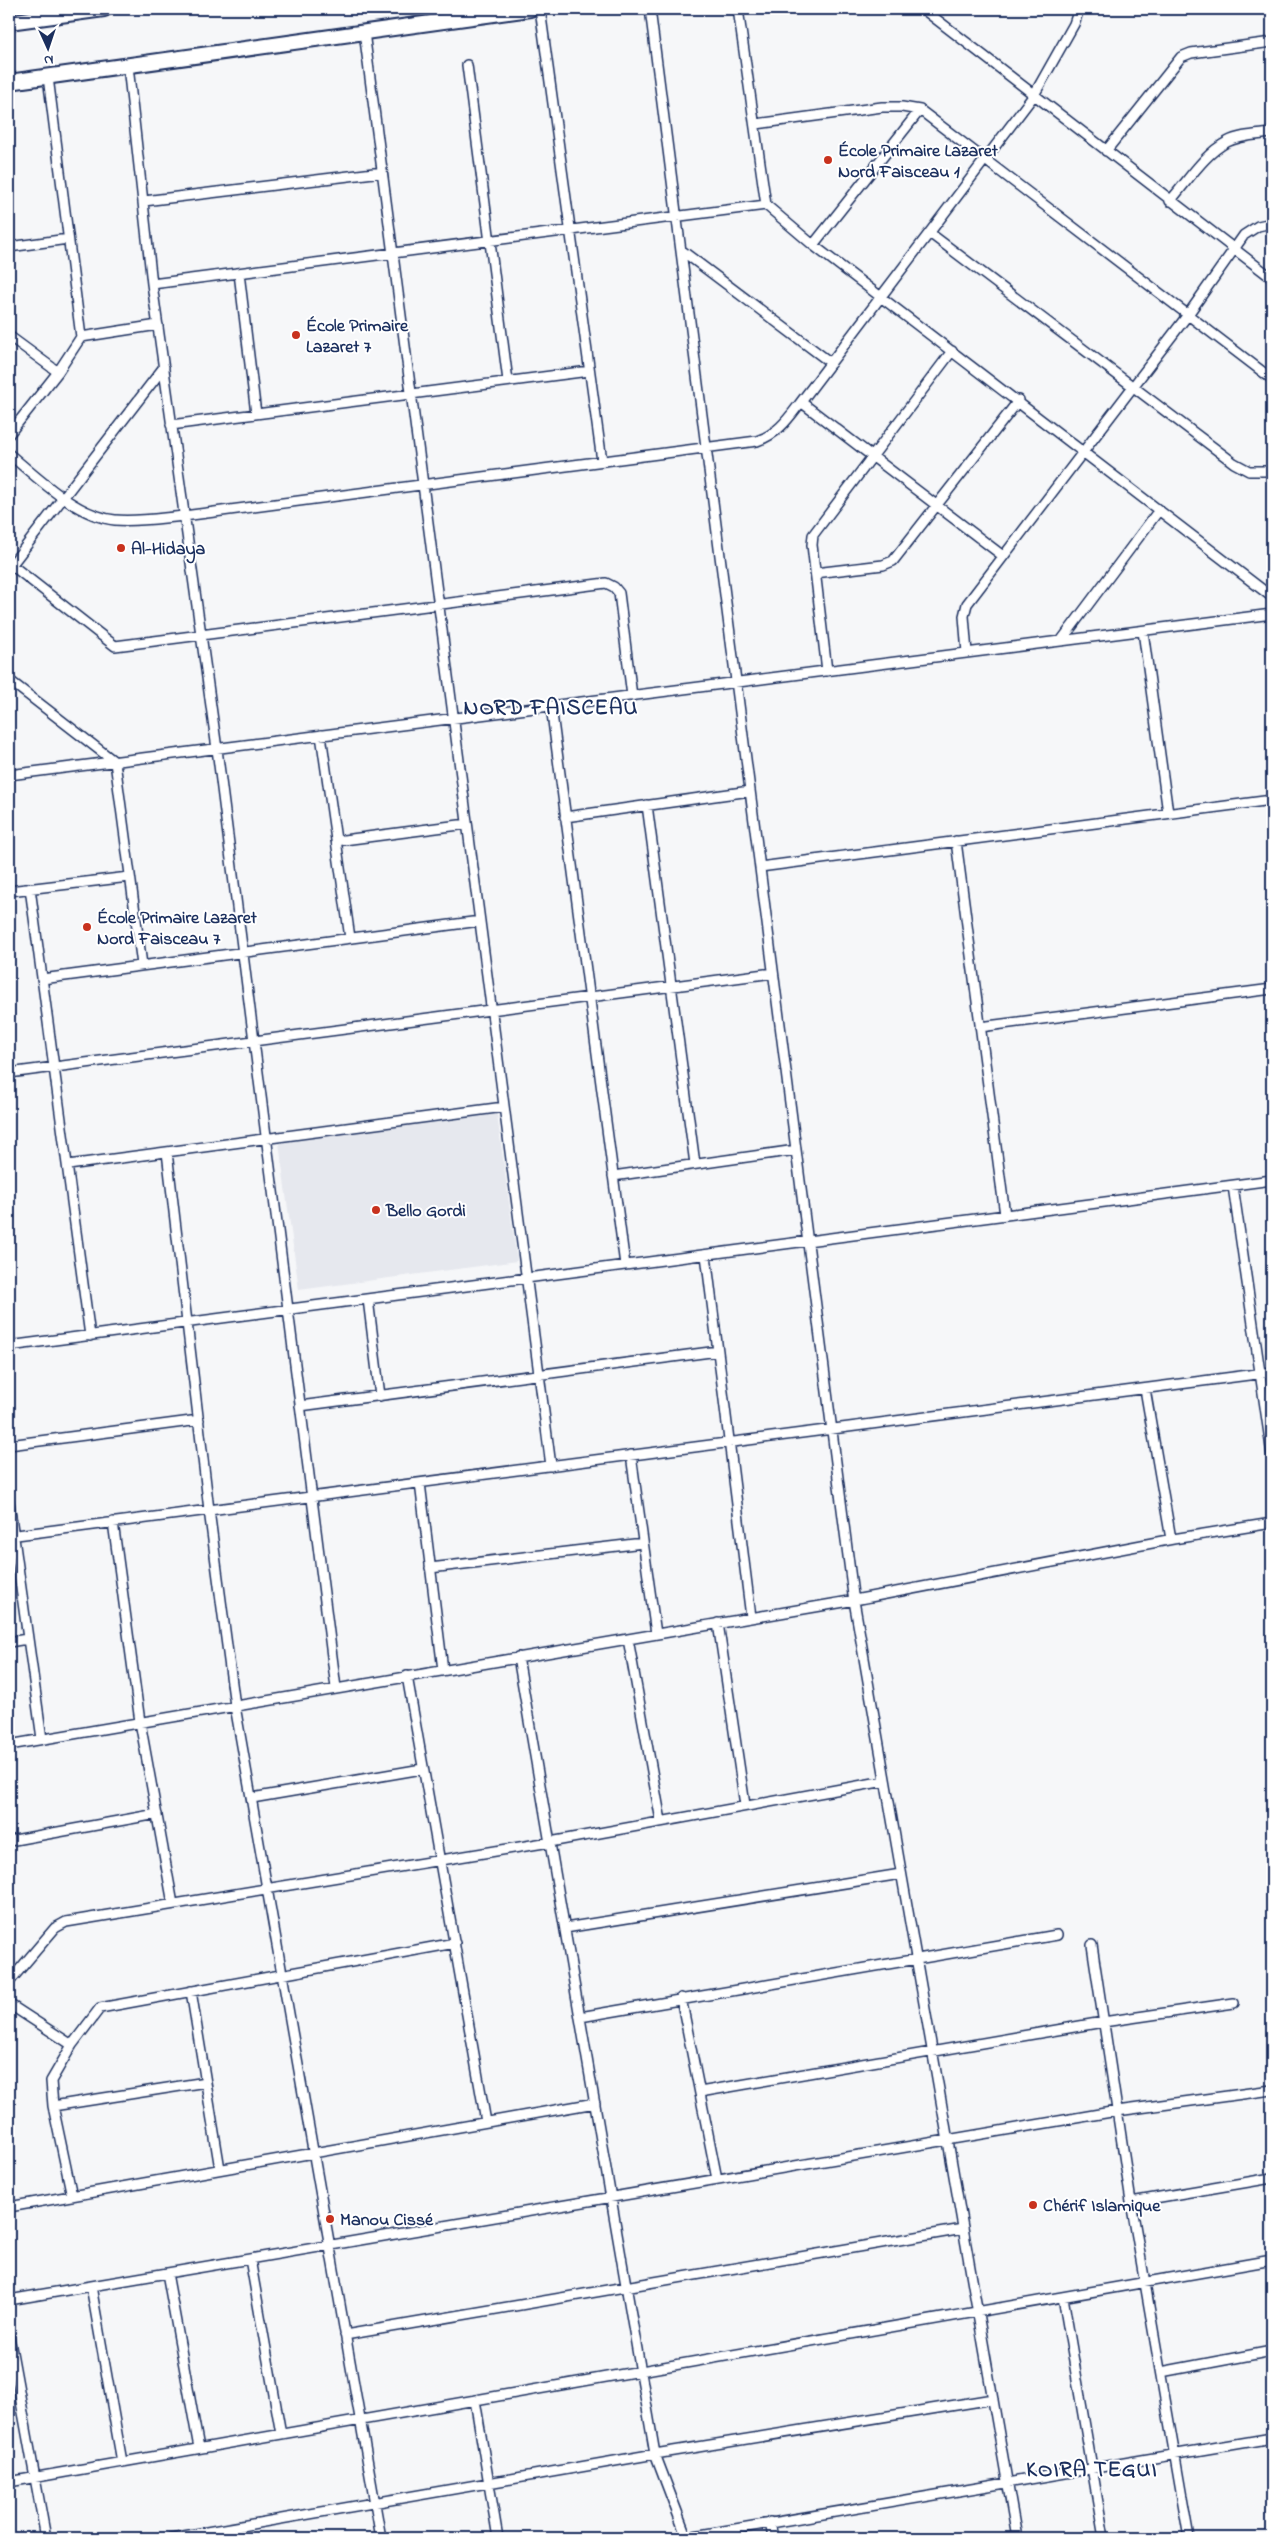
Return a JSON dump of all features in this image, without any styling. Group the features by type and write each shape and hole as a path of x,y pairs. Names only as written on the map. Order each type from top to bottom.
{"main road":[{"path":"9,22 104,9"},
{"path":"9,82 530,9"}],"street":[{"path":"540,9 572,230 602,460"},
{"path":"650,9 854,1600 1018,2538"},
{"path":"738,9 756,124 766,205 813,245 1019,400 1082,452 1272,597"},
{"path":"923,9 1272,278"},
{"path":"9,454 63,498 113,520 132,521 184,516 602,460 706,448 757,441 770,437 779,430 881,296 931,234 1034,95 1074,24 1079,9"},
{"path":"364,32 391,254 412,395 437,605 551,1466"},
{"path":"1106,150 1181,57 1191,53 1272,42"},
{"path":"467,65 508,382"},
{"path":"128,66 152,284 217,749 252,1042 336,1688"},
{"path":"9,434 58,372 81,337 48,77"},
{"path":"756,124 882,108 902,107 920,110 1187,316 1272,379"},
{"path":"813,245 920,110"},
{"path":"1170,201 1214,151 1227,142 1244,136 1272,133"},
{"path":"144,201 382,172"},
{"path":"152,284 766,205"},
{"path":"967,653 964,616 967,604 1187,316 1244,235 1258,226 1272,223"},
{"path":"931,234 1234,463 1249,470 1272,471"},
{"path":"9,247 68,239"},
{"path":"681,250 831,362"},
{"path":"239,273 256,414"},
{"path":"81,337 158,325"},
{"path":"9,336 58,372"},
{"path":"827,671 812,544 817,526 873,457 952,351"},
{"path":"164,367 10,565 114,646 606,583 614,586 619,593 632,696"},
{"path":"171,425 589,371"},
{"path":"815,573 883,565 893,561 1019,400"},
{"path":"801,402 1002,556"},
{"path":"1061,641 1159,510"},
{"path":"9,775 1272,614"},
{"path":"1144,631 1168,813"},
{"path":"9,680 115,762 142,965"},
{"path":"550,706 625,1265"},
{"path":"321,735 350,938"},
{"path":"565,816 750,791"},
{"path":"760,867 1272,800"},
{"path":"647,805 694,1164"},
{"path":"336,841 467,824"},
{"path":"956,841 1005,1216"},
{"path":"9,891 129,877"},
{"path":"30,888 90,1336"},
{"path":"42,979 480,921"},
{"path":"9,1074 773,973"},
{"path":"980,1027 1272,989"},
{"path":"68,1165 504,1107"},
{"path":"613,1176 796,1150"},
{"path":"167,1152 209,1510 235,1706 381,2538"},
{"path":"9,1346 1272,1180"},
{"path":"1233,1186 1272,1455"},
{"path":"706,1255 751,1618"},
{"path":"368,1299 380,1396"},
{"path":"300,1406 718,1351"},
{"path":"11,1536 1272,1372"},
{"path":"1145,1389 1171,1539"},
{"path":"9,1445 198,1420"},
{"path":"631,1455 656,1634"},
{"path":"420,1483 443,1670"},
{"path":"9,1502 11,1536 42,1739"},
{"path":"113,1522 140,1722 173,1904"},
{"path":"9,1745 854,1600 1171,1539 1272,1523"},
{"path":"430,1568 643,1543"},
{"path":"718,1623 745,1805"},
{"path":"628,1638 661,1821"},
{"path":"9,1642 27,1639"},
{"path":"518,1657 655,2454 685,2538 1272,2438"},
{"path":"407,1676 486,2122"},
{"path":"252,1798 422,1769"},
{"path":"9,1982 60,1924 550,1842 885,1781"},
{"path":"9,1841 157,1814"},
{"path":"565,1928 902,1874"},
{"path":"580,2017 680,1998 1057,1935"},
{"path":"72,2196 53,2106 51,2081 72,2045 100,2008 455,1943"},
{"path":"1092,1945 1117,2111 1189,2538"},
{"path":"191,1991 220,2169"},
{"path":"680,1998 718,2179"},
{"path":"700,2092 932,2050 1234,2002"},
{"path":"9,2004 72,2045"},
{"path":"53,2106 206,2082"},
{"path":"9,2300 1117,2111 1272,2090"},
{"path":"9,2207 595,2103"},
{"path":"1132,2202 1272,2178"},
{"path":"345,2335 964,2229"},
{"path":"250,2259 281,2434"},
{"path":"9,2482 1272,2260"},
{"path":"167,2273 199,2448"},
{"path":"91,2286 122,2462"},
{"path":"1064,2297 1104,2538"},
{"path":"9,2336 14,2389 46,2538"},
{"path":"1161,2372 1272,2351"},
{"path":"172,2538 655,2454 993,2399"},
{"path":"475,2400 498,2538"},
{"path":"770,2522 773,2538"}],"shaded area":[{"path":"497,1114 517,1261 299,1290 279,1143"}],"place":[{"name":"École Primaire Lazaret Nord Faisceau 1","path":"828,160"},
{"name":"École Primaire Lazaret 7","path":"296,335"},
{"name":"Al-Hidaya","path":"121,548"},
{"name":"École Primaire Lazaret Nord Faisceau 7","path":"87,927"},
{"name":"Bello Gordi","path":"376,1210"},
{"name":"Chérif Islamique","path":"1033,2205"},
{"name":"Manou Cissé","path":"330,2219"}],"district":[{"name":"NORD FAISCEAU","path":"551,706"},
{"name":"KOIRA TEGUI","path":"1092,2468"}]}
